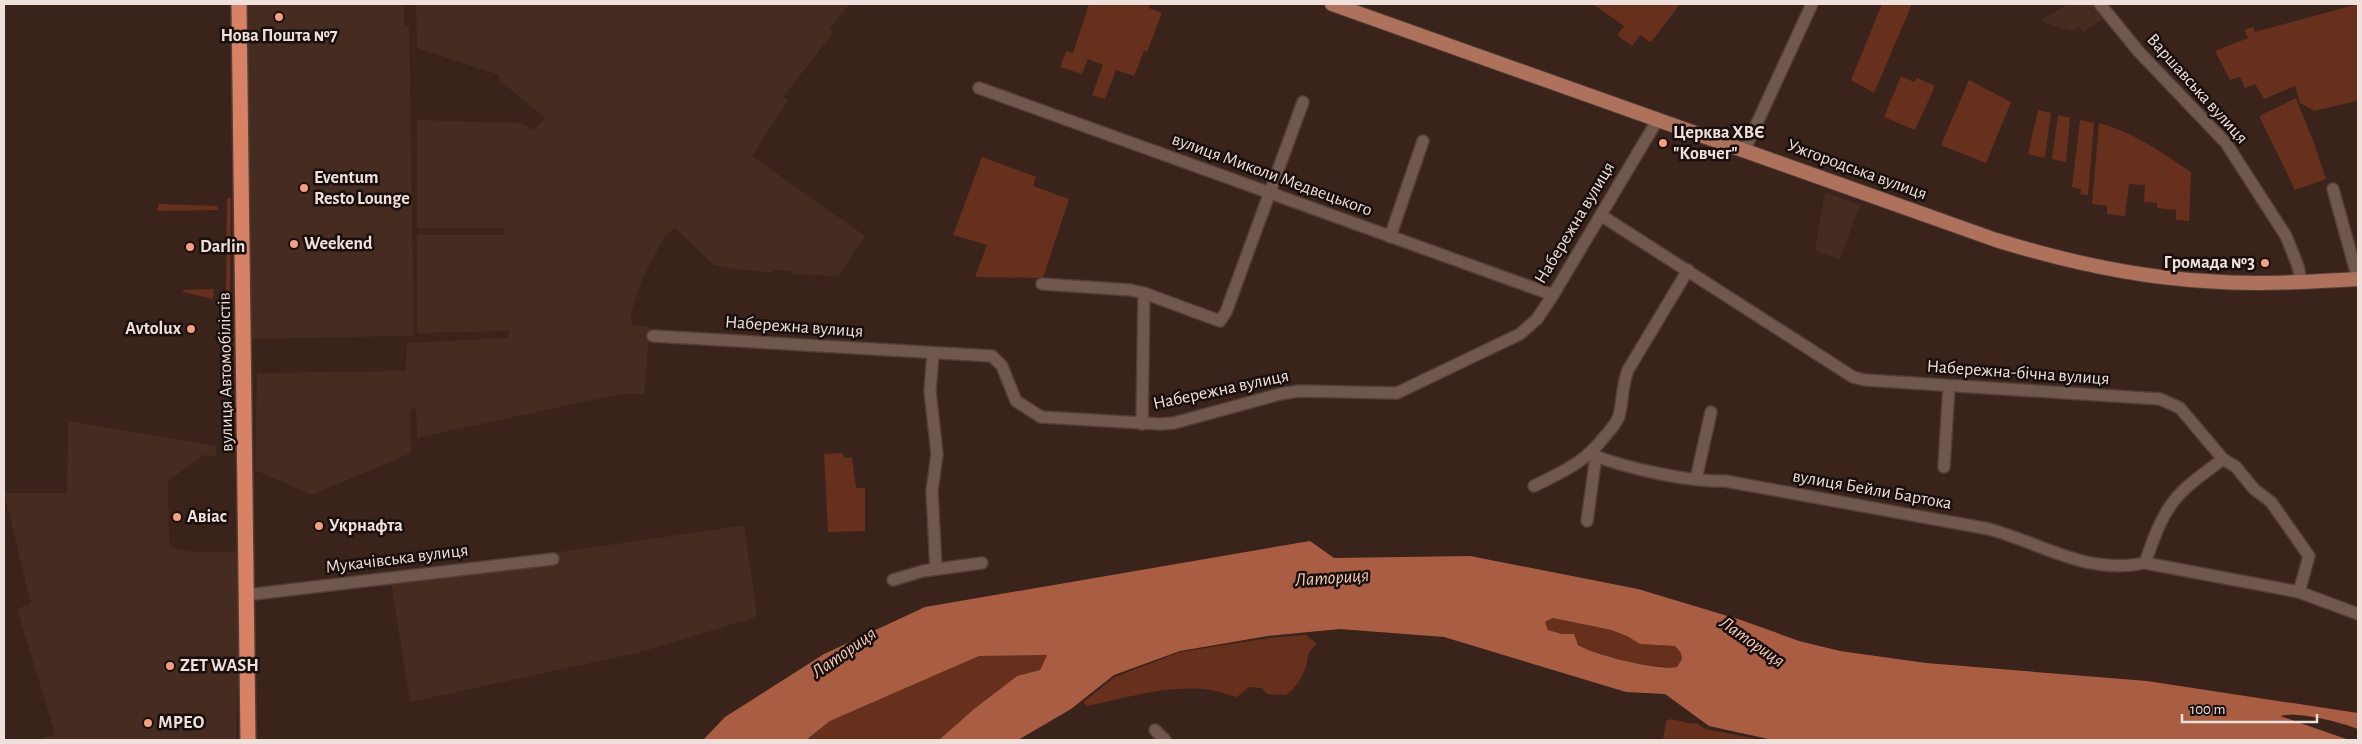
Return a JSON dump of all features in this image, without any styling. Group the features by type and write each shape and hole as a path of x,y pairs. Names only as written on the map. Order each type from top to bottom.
{"highway":[{"name":"вулиця Автомобілістів","path":"239,4 248,740"}],"main road":[{"name":"Ужгородська вулиця","path":"1335,4 1996,240 2063,259 2121,271 2189,280 2231,283 2358,279"}],"street":[{"path":"1744,149 1812,4"},
{"name":"Варшавська вулиця","path":"2100,4 2139,52 2226,143 2286,236 2298,266 2301,282"},
{"name":"вулиця Миколи Медвецького","path":"979,88 1553,294"},
{"path":"1042,284 1131,290 1220,321 1226,312 1271,193 1302,102"},
{"name":"Набережна вулиця","path":"653,336 992,356 1002,366 1016,401 1041,417 1142,424 1174,423 1280,394 1299,391 1397,393 1520,334 1537,319 1602,216 1658,119"},
{"path":"1390,237 1423,142"},
{"path":"2332,189 2358,279"},
{"name":"Набережна-бічна вулиця","path":"1602,216 1853,377 1865,380 2160,399 2180,408 2223,458 2236,467 2254,489 2271,502 2309,556 2299,592"},
{"path":"1534,486 1593,455 1616,423 1620,413 1623,383 1628,370 1688,270"},
{"path":"1142,424 1144,293"},
{"path":"933,354 930,391 936,454 932,491 936,569"},
{"path":"1944,467 1949,386"},
{"path":"1696,479 1711,412"},
{"path":"1587,521 1593,455"},
{"name":"вулиця Бейли Бартока","path":"1593,455 1642,469 1696,479 1725,481 1989,529 2085,563 2117,566 2145,563 2299,592"},
{"path":"2145,563 2166,512 2174,501 2184,490 2223,458"},
{"name":"Мукачівська вулиця","path":"246,595 552,560"},
{"path":"894,580 923,570 982,563"},
{"path":"2299,592 2358,614"},
{"path":"1155,730 1165,740"}],"shaded area":[{"path":"247,4 404,4 404,26 409,27 414,336 244,339"},
{"path":"416,4 849,4 830,29 834,32 783,97 788,100 752,156 865,236 838,276 793,274 793,271 773,270 773,273 714,265 675,228 664,237 641,282 631,313 632,325 650,327 644,394 620,394 417,438 416,408 410,410 411,453 312,495 255,470 257,373 406,371 407,343 508,338 509,331 417,333 417,235 504,235 504,228 417,228 417,120 520,123 534,130 545,118 498,79 499,75 417,48"},
{"path":"1089,4 1150,4 1149,8 1162,13 1147,52 1144,51 1134,76 1116,70 1105,99 1092,95 1103,65 1088,59 1082,74 1060,67 1066,51 1073,53"},
{"path":"1593,4 1680,4 1652,41 1650,42 1640,35 1632,46 1617,35 1624,26"},
{"path":"1882,4 1912,4 1874,93 1851,80"},
{"path":"2068,4 2094,4 2105,18 2083,32 2078,27 2071,31 2039,21"},
{"path":"2358,4 2357,101 2314,111 2300,103 2295,86 2264,99 2255,84 2245,88 2240,77 2230,80 2215,51 2248,38 2244,30 2253,27 2255,32"},
{"path":"1901,76 1914,82 1917,78 1935,86 1915,130 1884,117"},
{"path":"1969,80 2011,102 1986,163 1941,145"},
{"path":"2296,98 2326,179 2295,190 2259,116"},
{"path":"2038,110 2051,113 2045,158 2028,154"},
{"path":"2058,115 2070,118 2066,162 2052,159"},
{"path":"2080,120 2094,123 2088,195 2080,194 2081,189 2072,187"},
{"path":"2099,123 2136,137 2191,172 2189,221 2176,220 2176,210 2157,208 2157,203 2144,202 2145,185 2129,184 2125,216 2107,214 2107,206 2092,204"},
{"path":"982,157 1036,177 1033,186 1069,199 1043,278 975,277 987,245 953,235"},
{"path":"1825,192 1860,205 1840,259 1815,251"},
{"path":"227,198 231,198 230,297 226,297"},
{"path":"159,204 217,206 218,210 157,211"},
{"path":"214,289 213,299 183,292 183,290"},
{"path":"68,421 216,446 216,456 204,455 168,481 169,544 175,549 193,552 240,552 240,624 236,740 38,740 55,734 17,609 31,603 4,493 67,493"},
{"path":"843,453 844,458 852,457 856,488 865,488 865,531 828,532 824,454"},
{"path":"744,526 757,615 753,618 637,653 410,702 390,577 553,559 553,553"},
{"path":"1553,618 1611,630 1627,636 1640,644 1675,646 1681,653 1682,659 1677,667 1669,667 1626,661 1596,653 1579,645 1574,634 1562,634 1548,630 1544,622"},
{"path":"1306,635 1317,644 1309,654 1300,680 1286,695 1267,694 1262,688 1249,687 1237,697 1210,690 1179,689 1164,690 1087,706 1083,702 1115,677 1180,652 1269,638"},
{"path":"1047,655 1040,670 1017,676 974,709 939,740 806,740 830,721 979,656"},
{"path":"1671,719 1696,723 1706,729 1762,740 1663,740 1666,721"}],"water":[{"name":"Латориця","path":"1310,541 1334,558 1470,556 1638,589 1741,620 1799,641 1840,651 1926,663 2147,681 2358,713 2358,729 2319,718 2288,715 2280,716 2349,740 1773,740 1709,726 1665,694 1626,692 1444,637 1340,629 1268,636 1180,651 1114,675 1071,709 1018,740 939,740 974,709 1017,676 1040,670 1047,655 979,656 830,721 806,740 703,740 725,717 824,654 925,607","holes":["1553,618 1611,630 1627,636 1640,644 1675,646 1681,653 1682,659 1677,667 1668,668 1611,657 1578,645 1574,634 1562,634 1548,630 1545,622"]}],"place":[{"name":"Нова Пошта №7","path":"279,17"},
{"name":"Церква ХВЄ \"Ковчег\"","path":"1663,143"},
{"name":"Eventum Resto Lounge","path":"304,188"},
{"name":"Weekend","path":"294,244"},
{"name":"Darlin","path":"190,247"},
{"name":"Громада №3","path":"2265,263"},
{"name":"Avtolux","path":"191,329"},
{"name":"Авіас","path":"177,517"},
{"name":"Укрнафта","path":"319,526"},
{"name":"ZET WASH","path":"170,666"},
{"name":"МРЕО","path":"148,723"}]}
